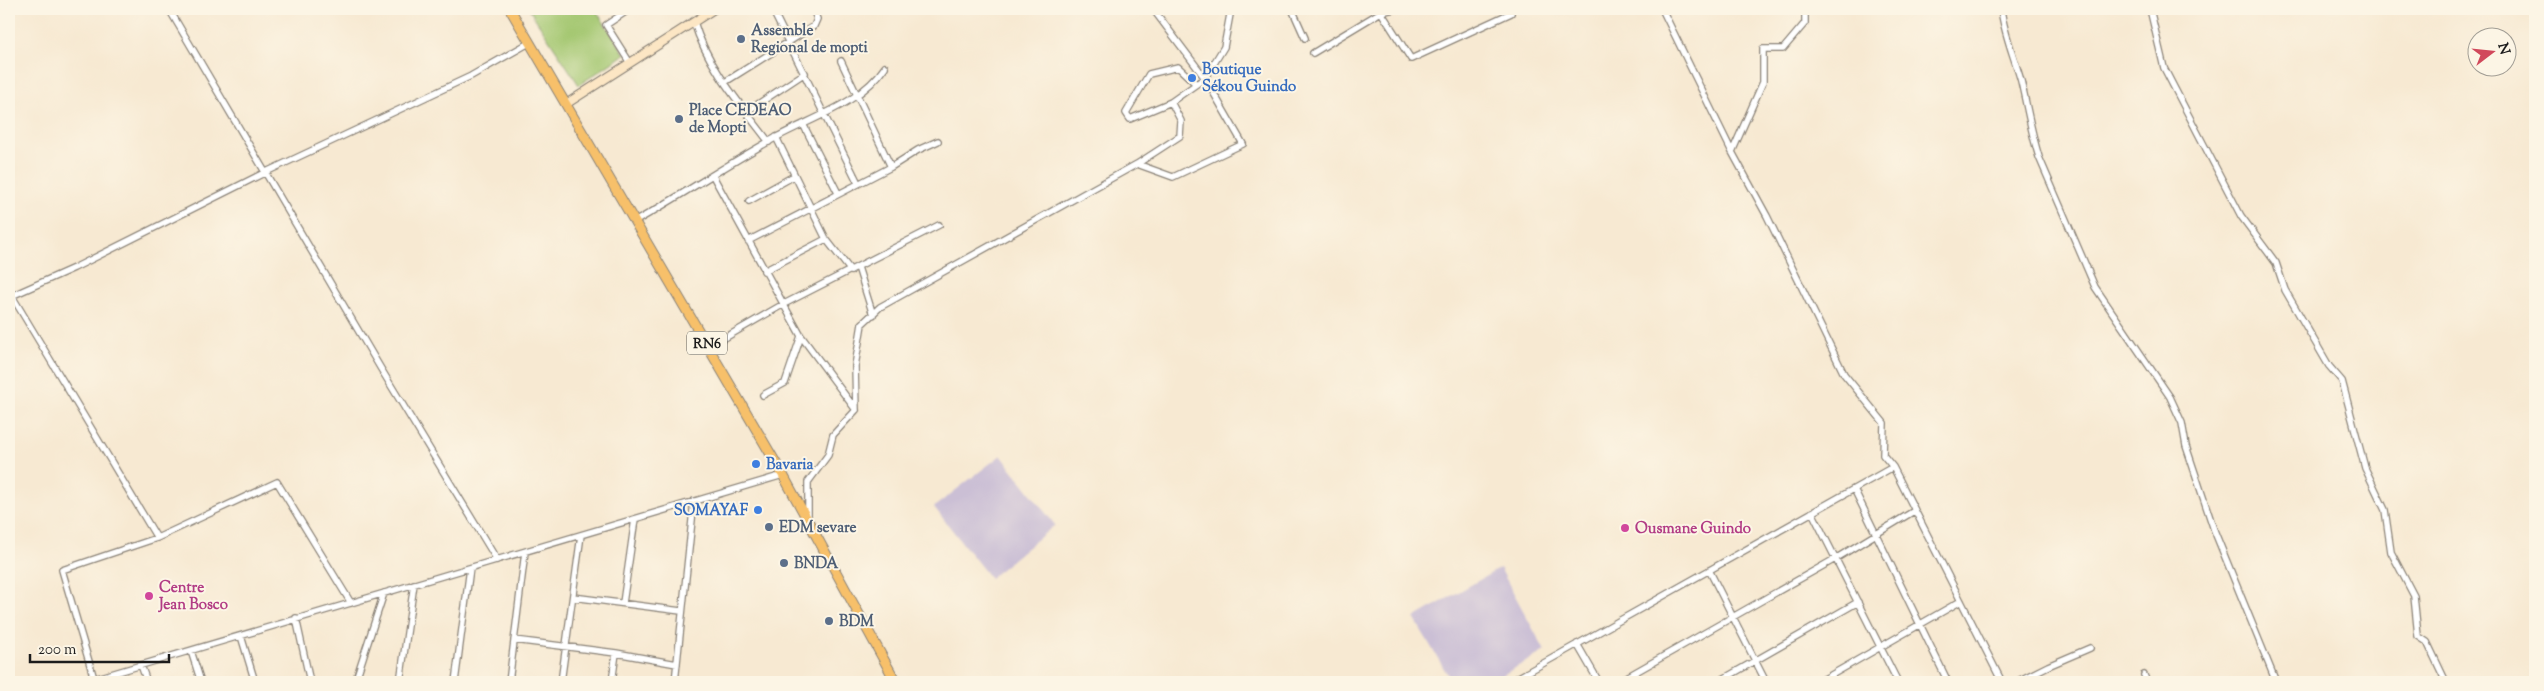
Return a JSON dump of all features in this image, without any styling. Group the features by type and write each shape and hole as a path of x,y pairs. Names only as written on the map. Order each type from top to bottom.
{"main road":[{"name":"RN6","path":"510,9 783,475 896,682"}],"street":[{"path":"170,9 381,369 497,560"},
{"path":"630,9 606,25 630,63"},
{"path":"566,104 714,9"},
{"path":"772,9 858,183"},
{"path":"725,82 817,23 813,9"},
{"path":"1137,164 1173,177 1243,144 1205,78 1153,9"},
{"path":"1196,84 1178,66 1149,74 1126,113 1130,119 1171,102 1205,78 1224,47 1230,9"},
{"path":"1292,9 1305,38"},
{"path":"1313,52 1381,12 1394,9"},
{"path":"1381,12 1411,59 1511,13 1509,9"},
{"path":"1662,9 1732,152 1767,216 1844,374 1884,423 1883,455 1893,467 2002,682"},
{"path":"1732,152 1763,82 1763,49 1783,49 1804,23 1805,9"},
{"path":"2001,9 2039,157 2095,287 2170,397 2182,423 2186,446 2214,530 2276,682"},
{"path":"2150,9 2164,68 2242,216 2276,263 2286,290 2329,366 2342,381 2365,468 2385,510 2391,552 2414,596 2418,636 2427,642 2446,682"},
{"path":"694,22 699,38 725,82 768,142"},
{"path":"157,538 10,294 74,268 266,172 471,76 529,43"},
{"path":"841,61 891,166"},
{"path":"636,222 776,137 824,113 856,94 876,80 885,67"},
{"path":"746,112 804,73"},
{"path":"808,520 808,482 828,455 834,435 856,410 855,366 862,324 880,307 1137,164 1180,136 1181,121 1171,102"},
{"path":"803,124 838,193"},
{"path":"776,137 826,239 851,271"},
{"path":"748,242 938,141"},
{"path":"713,176 800,336 856,410"},
{"path":"749,201 794,176"},
{"path":"709,347 782,305 939,225"},
{"path":"764,271 826,239"},
{"path":"858,267 873,314"},
{"path":"764,395 785,382 800,336"},
{"path":"1510,682 1893,467"},
{"path":"84,682 94,681 296,618 783,475"},
{"path":"94,681 62,570 157,538 277,482 351,603"},
{"path":"1854,489 1948,682"},
{"path":"675,682 694,501"},
{"path":"1618,682 1835,559 1914,510"},
{"path":"1812,512 1898,682"},
{"path":"623,603 635,519"},
{"path":"561,682 581,535"},
{"path":"508,682 525,552"},
{"path":"455,682 470,568"},
{"path":"1709,570 1766,682"},
{"path":"400,682 414,584"},
{"path":"355,682 384,593"},
{"path":"572,597 681,611"},
{"path":"1819,682 1961,601"},
{"path":"1718,682 1858,602"},
{"path":"296,618 310,682"},
{"path":"241,636 255,682"},
{"path":"514,640 616,653 677,664"},
{"path":"1577,644 1599,682"},
{"path":"2016,682 2090,648"},
{"path":"191,651 201,682"},
{"path":"612,682 616,653"},
{"path":"142,665 146,682"},
{"path":"2144,675 2147,682"}],"shaded area":[{"path":"1001,455 1055,525 990,578 934,507"},
{"path":"1500,568 1545,651 1490,682 1452,682 1414,618"}],"green space":[{"path":"529,9 595,9 625,54 579,85"}],"place":[{"name":"Assemble Regional de mopti","path":"741,39"},
{"name":"Boutique Sékou Guindo","path":"1192,78"},
{"name":"Place CEDEAO de Mopti","path":"679,119"},
{"name":"Bavaria","path":"756,464"},
{"name":"SOMAYAF","path":"758,510"},
{"name":"EDM sevare","path":"769,527"},
{"name":"Ousmane Guindo","path":"1625,528"},
{"name":"BNDA","path":"784,563"},
{"name":"Centre Jean Bosco","path":"149,596"},
{"name":"BDM","path":"829,621"}]}
